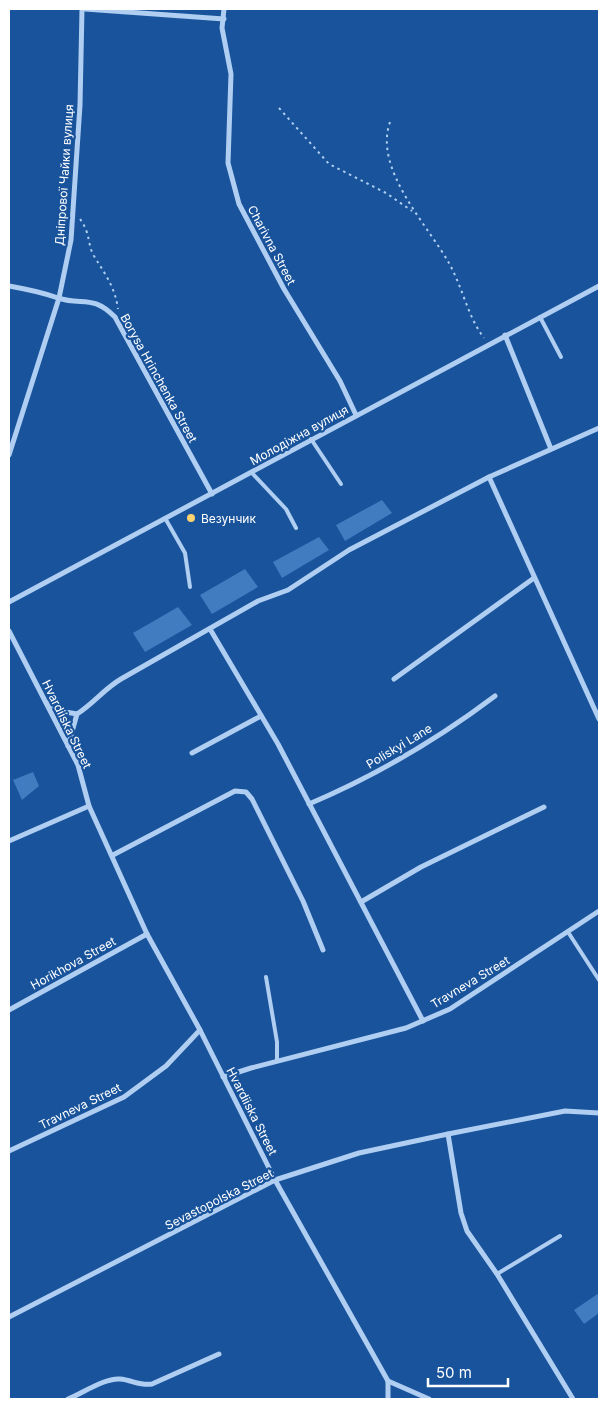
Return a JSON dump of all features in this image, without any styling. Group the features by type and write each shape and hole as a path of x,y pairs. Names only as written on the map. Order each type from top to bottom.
{"street":[{"path":"84,9 224,19"},
{"name":"Дніпрової Чайки вулиця","path":"9,455 59,298 72,240 84,9"},
{"name":"Charivna Street","path":"224,9 222,28 231,74 228,163 239,204 284,289 340,381 356,415"},
{"name":"Borysa Hrinchenka Street","path":"9,286 48,293 59,298 98,304 115,318 212,494"},
{"name":"Молодіжна вулиця","path":"9,602 599,286"},
{"path":"505,335 551,449"},
{"path":"68,746 77,714 91,705 104,689 258,601 288,590 349,550 489,477 599,428"},
{"path":"489,477 599,719"},
{"path":"394,679 534,578"},
{"path":"210,629 309,804 424,1021"},
{"name":"Hvardiiska Street","path":"9,631 78,765 89,806 113,855 147,934 200,1030 275,1180 388,1381 388,1399"},
{"name":"Poliskyi Lane","path":"309,804 352,786 464,719 495,696"},
{"path":"45,701 60,711 77,714"},
{"path":"192,753 260,716"},
{"path":"113,855 235,790 246,792 252,799 303,901 323,950"},
{"path":"9,841 89,806"},
{"path":"361,902 421,867 544,808"},
{"name":"Travneva Street","path":"223,1077 406,1028 424,1021 450,1009 599,911"},
{"name":"Horikhova Street","path":"9,1010 147,934"},
{"name":"Travneva Street","path":"9,1151 124,1098 166,1066 200,1030"},
{"name":"Sevastopolska Street","path":"9,1317 275,1180 359,1153 448,1134 565,1111 599,1113"},
{"path":"448,1134 461,1213 467,1231 497,1274 573,1399"},
{"path":"68,1399 112,1380 122,1379 145,1385 152,1384 219,1354"},
{"path":"388,1381 429,1399"}],"lane":[{"path":"540,317 561,356"},
{"path":"312,439 341,484"},
{"path":"251,472 286,509 296,528"},
{"path":"166,518 185,553 190,587"},
{"path":"568,932 599,980"},
{"path":"266,977 277,1042 277,1061"},
{"path":"497,1274 560,1236"}],"path":[{"path":"279,108 329,164 386,193 414,213 430,231 451,267 480,332 489,344"},
{"path":"390,122 386,132 387,150 394,173 414,213"},
{"path":"74,208 88,231 93,254 116,293 119,327"}],"building":[{"path":"382,500 392,513 345,541 336,525"},
{"path":"319,537 329,550 282,578 273,562"},
{"path":"245,569 258,587 212,614 200,595"},
{"path":"178,607 192,625 145,652 133,633"},
{"path":"33,772 39,786 22,800 13,780"},
{"path":"599,1293 599,1313 584,1324 574,1310"}],"place":[{"name":"Везунчик","path":"191,518"}]}
